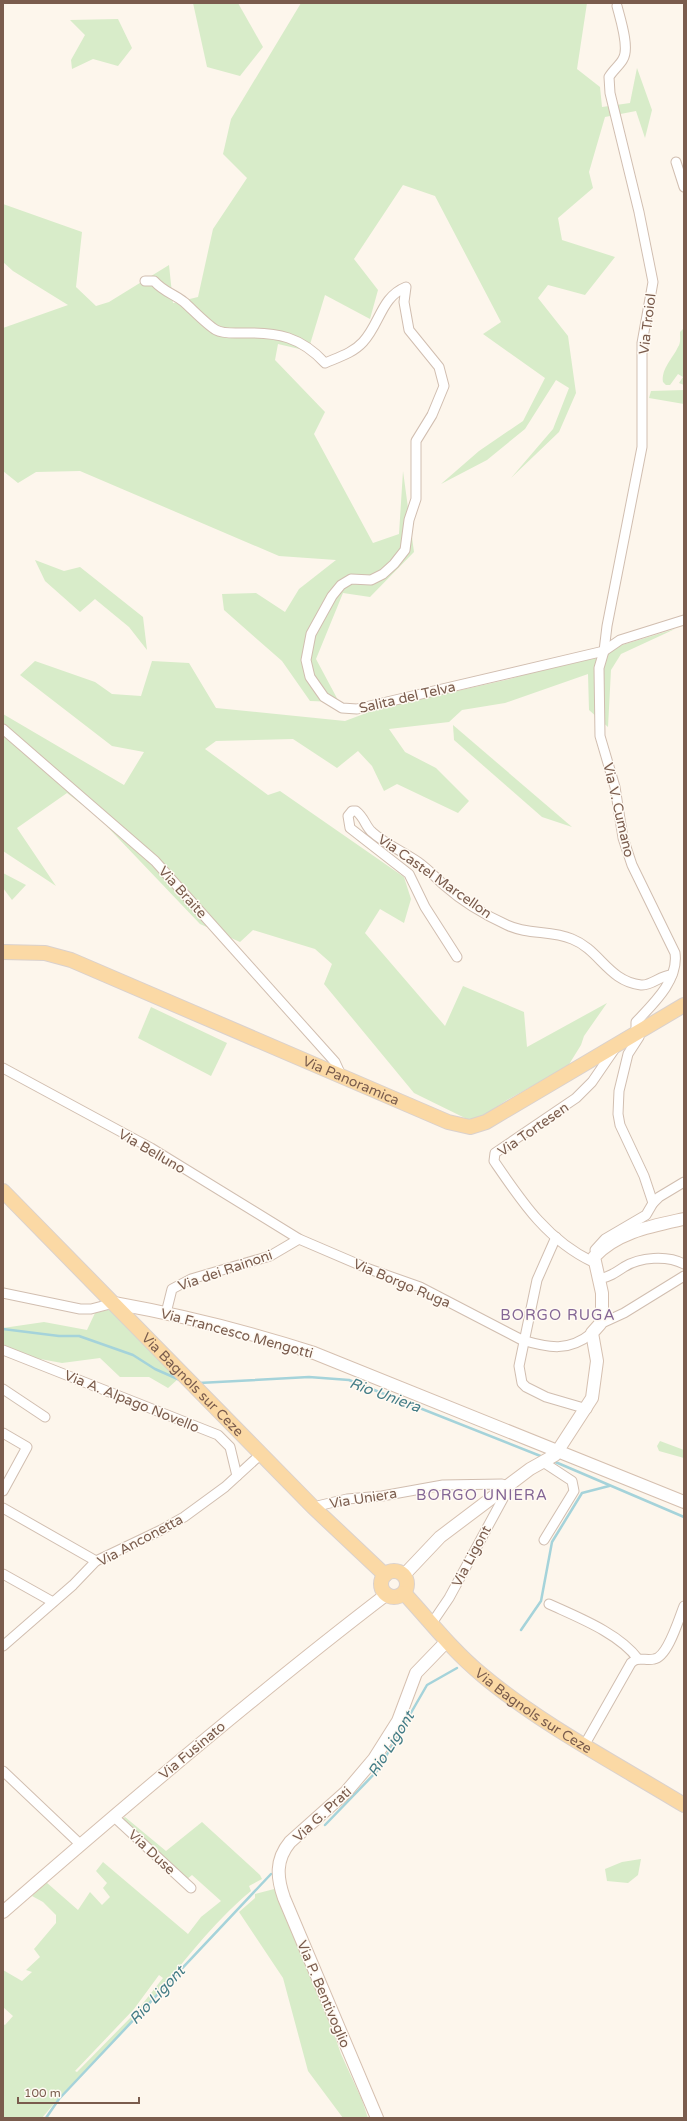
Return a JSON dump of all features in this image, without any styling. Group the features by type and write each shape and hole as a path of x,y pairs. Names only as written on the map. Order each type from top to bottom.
{"main road":[{"name":"Via Panoramica","path":"3,952 45,953 71,960 448,1122 470,1127 486,1122 619,1042 684,1005"},
{"name":"Via Bagnols sur Ceze","path":"3,1191 313,1507 385,1575"},
{"path":"396,1571 404,1575 407,1586 404,1593 394,1597 387,1594 382,1587 385,1575 396,1571"},
{"name":"Via Bagnols sur Ceze","path":"404,1593 446,1642 506,1694 540,1717 684,1804"}],"street":[{"name":"Via Troiol","path":"604,651 607,626 642,447 642,343 653,282 646,242 610,93 609,77 624,58 625,40 617,6"},
{"path":"676,162 684,187"},
{"name":"Salita del Telva","path":"145,281 154,281 163,290 182,301 216,331 240,333 265,332 283,335 305,346 325,364 352,352 364,341 384,309 389,297 396,290 406,287 404,302 409,330 439,368 444,386 432,415 416,442 416,499 409,520 405,550 394,564 383,574 371,580 351,579 341,585 332,596 311,634 306,660 310,677 324,696 342,708 356,709 604,651"},
{"path":"604,651 620,640 684,620"},
{"name":"Via V. Cumano","path":"604,651 599,668 600,736 615,787 623,838 634,872 674,953 680,959"},
{"name":"Via Braite","path":"3,729 155,861 335,1062 341,1075"},
{"name":"Via Castel Marcellon","path":"457,957 425,907 409,874 350,828 348,816 352,812 356,811 363,817 372,832 418,862 453,892 508,926 532,933 560,935 572,939 586,946 612,974 627,982 642,985 652,983 662,977 672,975"},
{"path":"653,1202 644,1176 620,1125 618,1114 619,1091 628,1054 638,1036 636,1032 636,1022 654,1004 680,959"},
{"name":"Via Tortesen","path":"591,1258 556,1237 535,1219 494,1161 494,1157 495,1154 505,1146 576,1098 600,1071 619,1042"},
{"name":"Via Belluno","path":"3,1068 151,1148 299,1239"},
{"path":"591,1258 605,1239 646,1215 653,1202 684,1182"},
{"path":"591,1258 608,1245 636,1230 684,1219"},
{"path":"556,1237 537,1280 519,1366 522,1383 526,1387 546,1397 587,1409"},
{"name":"Via dei Rainoni","path":"166,1313 172,1289 191,1279 270,1256 299,1239"},
{"name":"Via Borgo Ruga","path":"299,1239 420,1287 525,1340 538,1345 570,1346 684,1276"},
{"path":"404,1575 440,1537 530,1469 556,1453 587,1409 592,1398 597,1374 598,1361 596,1329 602,1293 599,1279 591,1258"},
{"path":"599,1279 616,1274 624,1267 651,1258 672,1259 684,1264"},
{"path":"3,1293 80,1309 91,1309 114,1303"},
{"name":"Via Francesco Mengotti","path":"114,1303 166,1313 277,1341 314,1353 556,1453 684,1502"},
{"name":"Via A. Alpago Novello","path":"3,1350 218,1435 230,1447 237,1476"},
{"path":"3,1389 45,1417"},
{"path":"3,1432 27,1447 3,1491"},
{"name":"Via Anconetta","path":"3,1646 53,1602 96,1561 161,1530 184,1517 237,1476 261,1454"},
{"path":"543,1462 572,1481 574,1486 574,1491 544,1540"},
{"name":"Via Uniera","path":"313,1507 347,1499 382,1496 443,1485 502,1484 507,1486"},
{"name":"Via Ligont","path":"432,1624 506,1494 507,1486"},
{"path":"3,1508 96,1561"},
{"path":"3,1574 53,1602"},
{"name":"Via Fusinato","path":"4,1908 313,1650 387,1594"},
{"path":"549,1604 586,1621 606,1633 627,1646 638,1658"},
{"path":"585,1744 628,1667 634,1660 638,1658 654,1660 663,1655 684,1606"},
{"name":"Via G. Prati","path":"278,1868 283,1852 290,1842 346,1792 374,1760 398,1721 416,1673 446,1642"},
{"path":"3,1771 80,1844"},
{"name":"Via Duse","path":"113,1816 191,1888"},
{"name":"Via P. Bentivoglio","path":"278,1868 279,1881 284,1898 377,2118"}],"green space":[{"path":"193,3 238,3 263,47 240,76 207,67"},
{"path":"301,3 587,3 577,69 600,87 602,107 630,103 637,68 652,110 645,138 636,111 605,117 589,172 593,188 558,218 562,240 615,257 585,295 548,285 538,298 568,336 576,393 559,432 511,478 553,429 569,388 556,380 525,429 487,460 441,484 479,451 523,421 545,378 483,334 501,322 435,196 403,185 354,259 378,290 370,319 325,295 308,351 278,344 275,360 325,412 314,434 373,543 399,534 403,471 414,552 370,597 343,593 316,659 339,702 310,701 282,661 224,610 222,594 256,593 285,612 299,589 336,560 279,556 80,471 36,472 18,483 3,471 3,328 68,305 13,271 3,262 3,204 82,232 76,287 96,306 109,302 169,265 173,303 198,297 213,229 247,178 223,154 231,119"},
{"path":"118,19 132,48 118,66 93,59 72,69 71,60 85,35 70,20"},
{"path":"684,328 684,385 679,383 683,377 678,374 670,385 666,385 663,382 664,373 679,345 680,332"},
{"path":"684,390 684,404 649,398 651,391"},
{"path":"35,560 64,571 80,567 143,617 147,650 129,627 95,599 80,612 45,581"},
{"path":"675,629 621,654 611,670 608,727 589,710 588,674 505,703 462,710 449,722 389,729 405,752 436,768 469,801 458,813 397,784 384,791 372,766 358,751 337,768 293,739 216,741 205,749 268,795 280,791 404,877 411,899 404,923 380,909 365,933 445,1026 463,986 524,1012 527,1047 607,1003 584,1036 581,1045 568,1066 507,1100 486,1114 471,1121 414,1093 324,984 332,964 315,949 253,930 240,942 200,924 98,817 67,793 17,828 56,886 3,851 3,714 124,785 144,752 112,746 20,675 35,661 95,682 112,694 141,696 152,661 189,663 216,708 345,721 377,709 510,679"},
{"path":"453,725 572,827 542,817 454,740"},
{"path":"3,873 26,885 12,900 3,888"},
{"path":"151,1007 227,1043 211,1076 138,1038"},
{"path":"112,1309 178,1379 168,1388 149,1377 120,1377 100,1358 62,1363 13,1354 3,1350 3,1328 44,1322 87,1330 95,1313"},
{"path":"660,1441 684,1450 684,1458 659,1451 657,1446"},
{"path":"125,1817 166,1851 202,1822 260,1875 262,1879 249,1886 251,1891 210,1930 136,2018 68,2088 42,2118 3,2118 3,2024 5,2025 13,2016 3,2007 3,1970 22,1981 32,1972 26,1970 40,1957 34,1949 56,1923 56,1915 43,1902 32,1896 46,1882 78,1910 90,1892 102,1905 110,1897 103,1888 107,1883 96,1871 103,1862 188,1934 201,1917 221,1901 192,1875 186,1880 122,1819","holes":["159,1975 163,1978 136,2012 77,2072 75,2071 134,2009"]},
{"path":"641,1859 638,1875 628,1883 607,1881 605,1869 622,1862"},
{"path":"278,1888 318,1988 341,2054 362,2100 368,2118 343,2118 308,2071 283,1978 239,1912 255,1898 255,1894"}],"waterway":[{"name":"Rio Uniera","path":"3,1329 59,1336 79,1336 133,1355 155,1369 180,1380"},
{"name":"Rio Uniera","path":"199,1383 309,1377 349,1380 543,1457"},
{"name":"Rio Uniera","path":"553,1461 684,1517"},
{"name":"Rio Ligont","path":"521,1630 541,1601 552,1542 582,1493 609,1486"},
{"name":"Rio Ligont","path":"325,1825 378,1770 427,1685 457,1668"},
{"name":"Rio Ligont","path":"46,2118 59,2099 271,1874"}],"district":[{"name":"BORGO RUGA","path":"558,1315"},
{"name":"BORGO UNIERA","path":"482,1495"}]}
